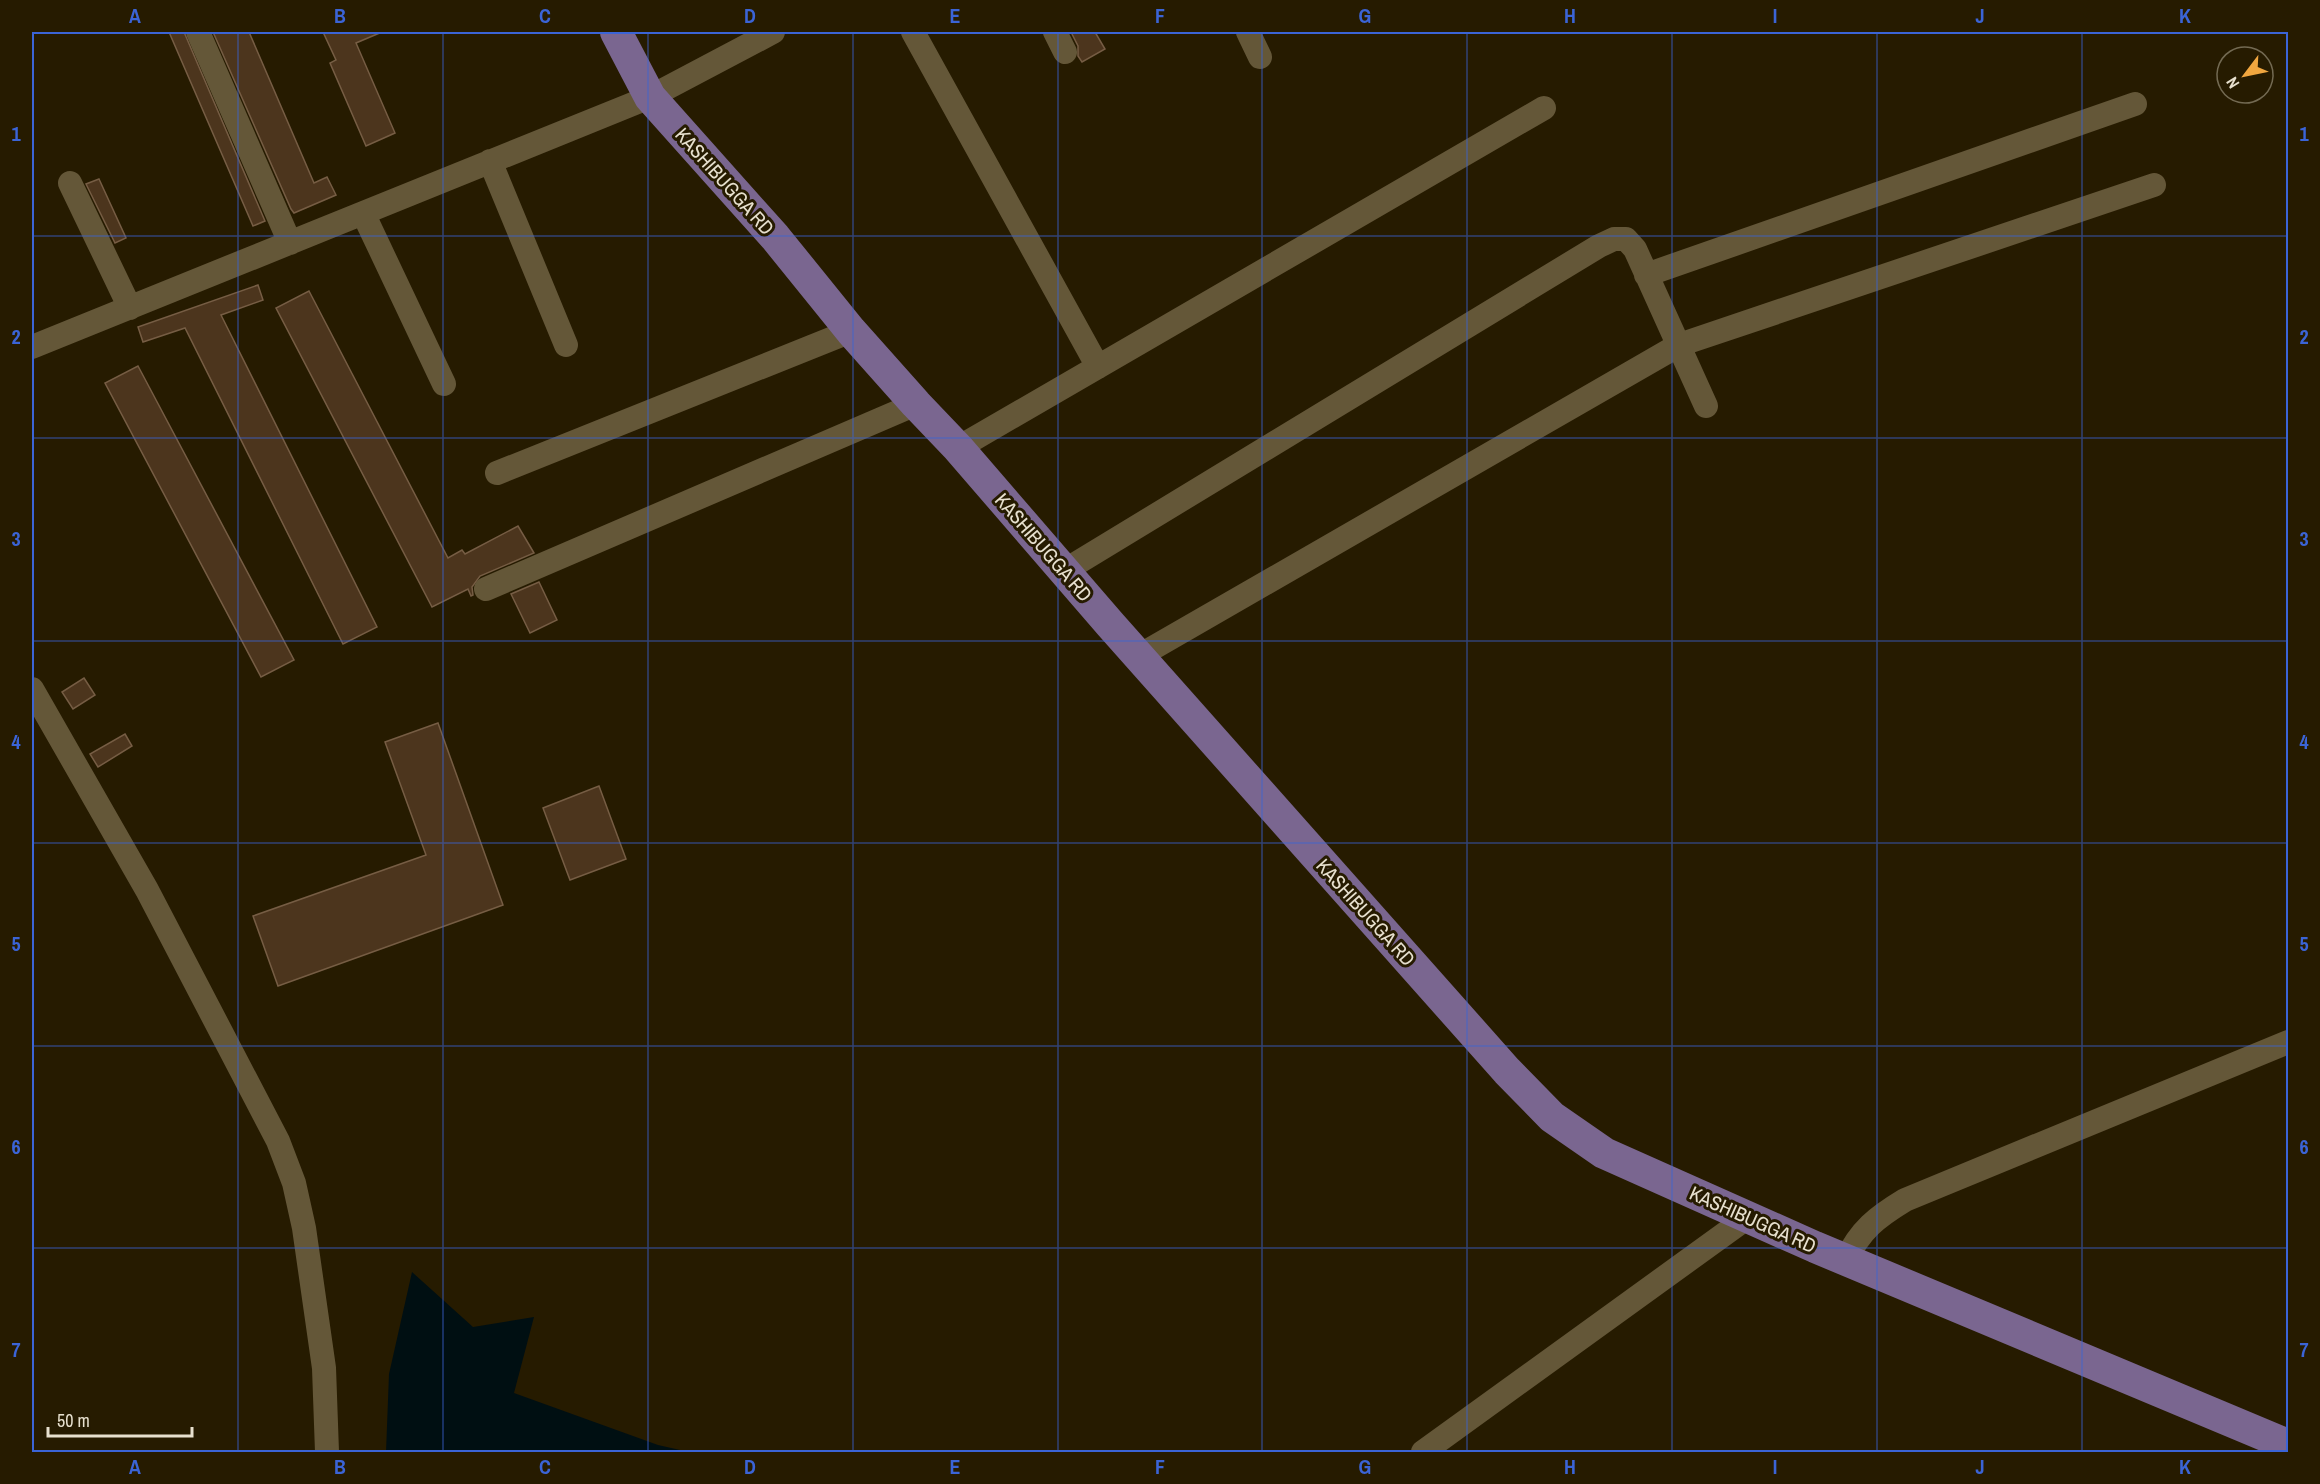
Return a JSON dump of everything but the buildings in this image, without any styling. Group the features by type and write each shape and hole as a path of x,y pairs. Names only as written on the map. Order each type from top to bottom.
{"main road":[{"name":"KASHIBUGGA RD","path":"616,32 650,97 775,237 851,331 958,448 1499,1062 1552,1117 1604,1153 1846,1260 2289,1445"}],"street":[{"path":"198,32 290,243"},
{"path":"32,347 650,97 773,32"},
{"path":"913,32 1098,367"},
{"path":"1248,32 1260,57"},
{"path":"1646,275 2136,104"},
{"path":"958,448 1544,108"},
{"path":"490,161 566,345"},
{"path":"70,183 129,308"},
{"path":"1139,656 1678,345 2154,185"},
{"path":"363,213 444,384"},
{"path":"1064,571 1614,239 1626,239 1635,249 1706,406"},
{"path":"497,472 851,331"},
{"path":"486,589 916,404"},
{"path":"32,689 152,899 278,1141 294,1183 304,1228 324,1368 327,1452"},
{"path":"1846,1260 1855,1241 1877,1217 1905,1200 2289,1042"},
{"path":"1423,1452 1748,1217"}],"shaded area":[{"path":"412,1272 473,1327 534,1317 514,1393 658,1445 689,1452 386,1452 389,1374"}]}
